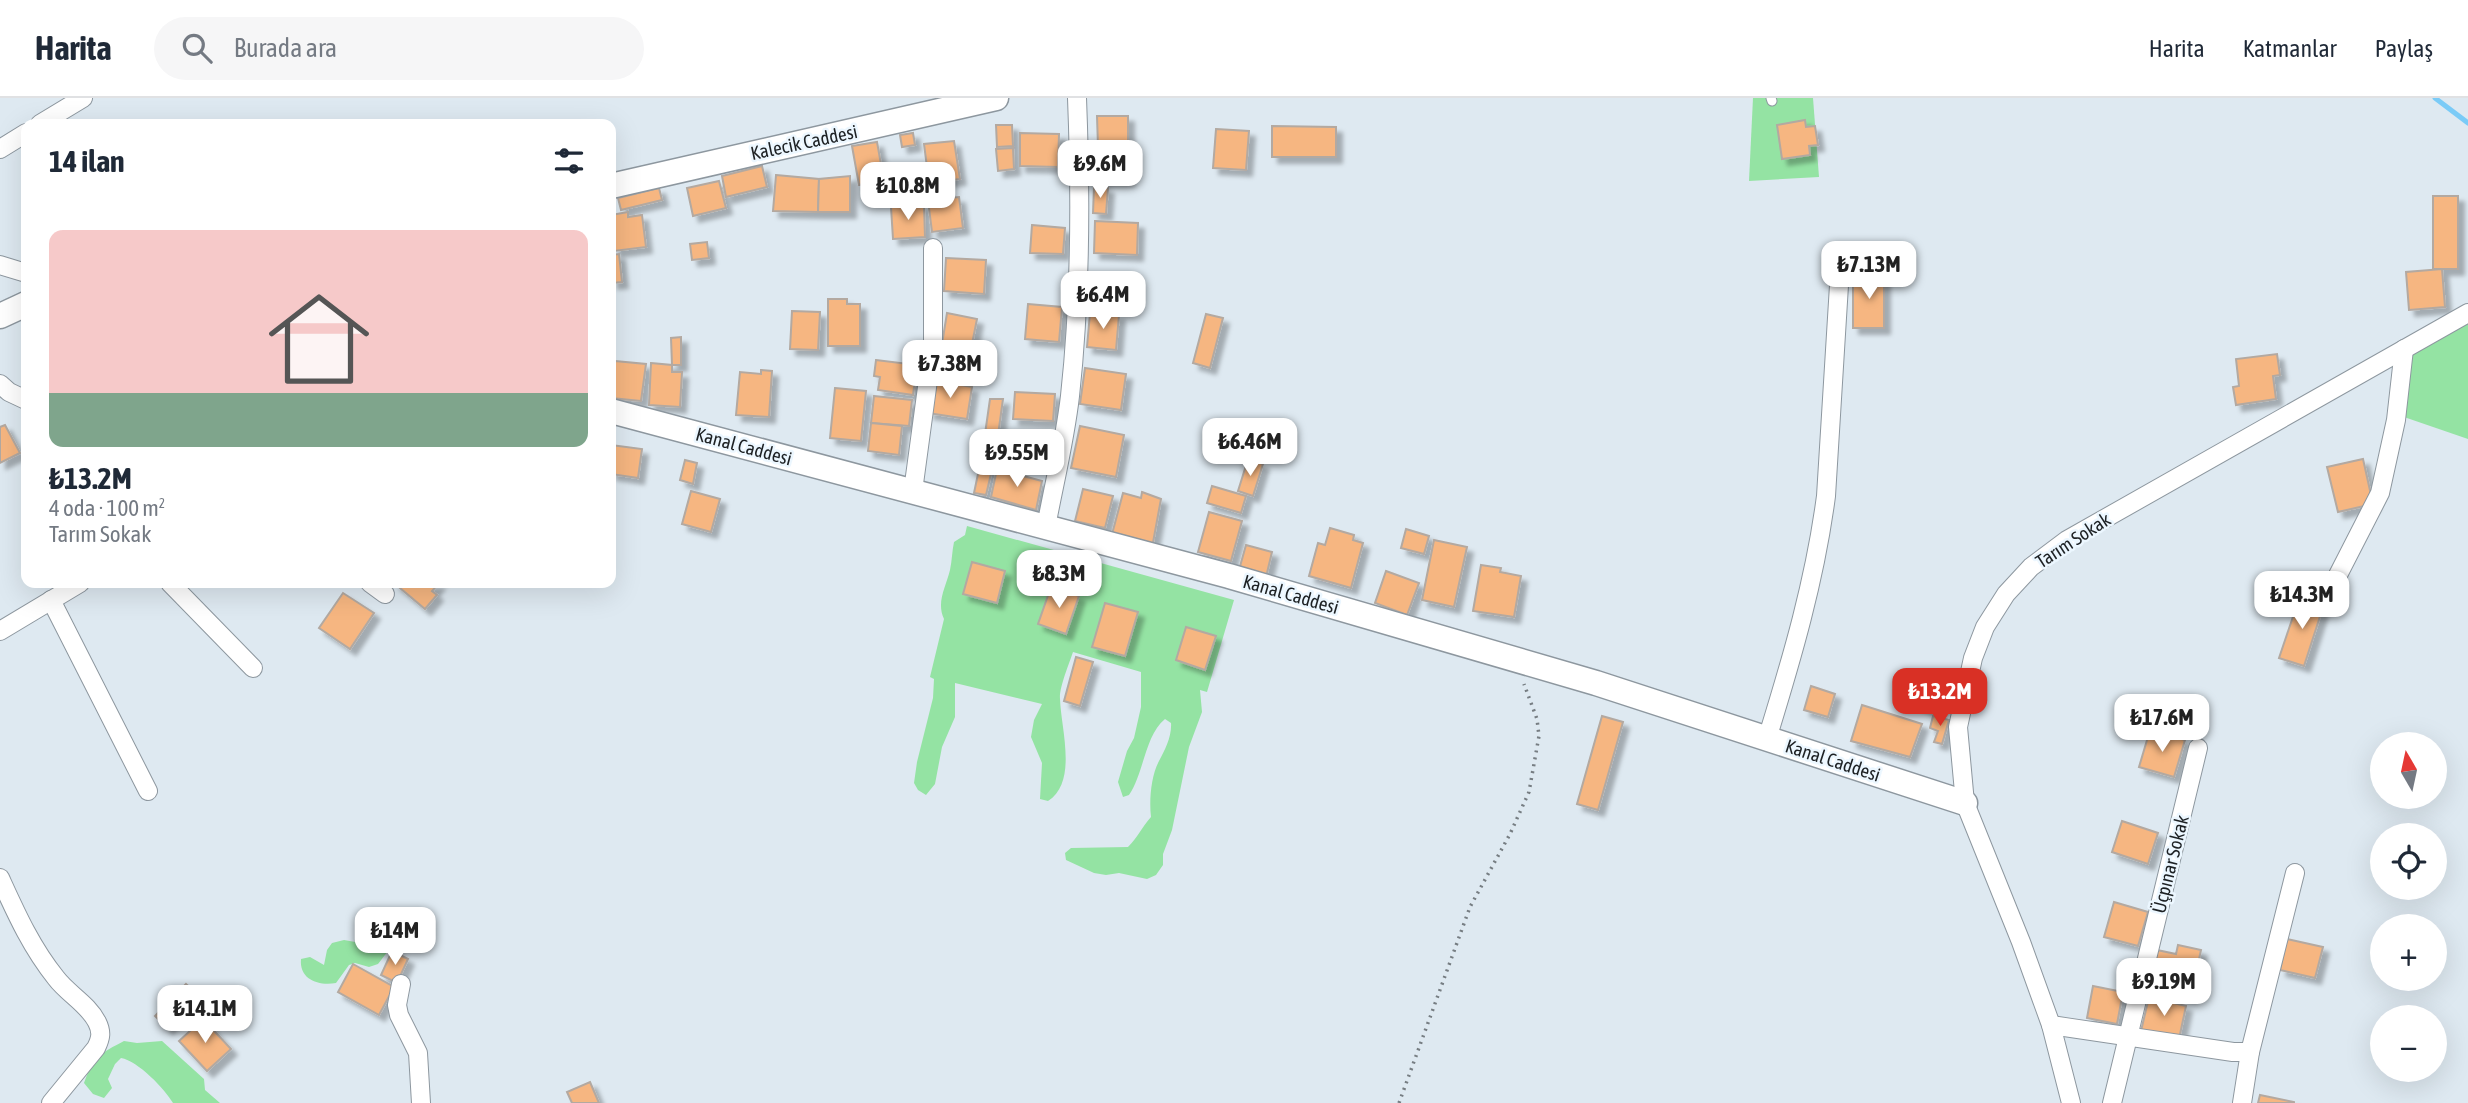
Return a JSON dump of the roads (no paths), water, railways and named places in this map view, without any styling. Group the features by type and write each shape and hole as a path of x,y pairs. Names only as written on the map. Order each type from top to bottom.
{"street":[{"path":"48,119 83,98"},
{"name":"Kalecik Caddesi","path":"616,185 996,98"},
{"path":"1046,527 1069,398 1079,288 1081,225 1077,98"},
{"path":"0,149 21,135"},
{"path":"913,491 933,343 933,248"},
{"path":"0,265 21,271"},
{"path":"1767,739 1806,603 1821,533 1826,496 1840,269"},
{"path":"0,316 21,306"},
{"name":"Tarım Sokak","path":"2071,1103 2051,1025 1965,803 1958,727 1972,658 1986,627 2006,594 2031,566 2067,540 2468,313"},
{"path":"2338,575 2380,493 2396,420 2404,349"},
{"path":"0,383 9,392 21,398"},
{"name":"Kanal Caddesi","path":"616,412 1230,576 1596,683 1965,803"},
{"path":"0,631 71,588"},
{"path":"175,588 253,668"},
{"path":"51,600 148,791"},
{"name":"Üçpınar Sokak","path":"2112,1103 2198,748"},
{"path":"2242,1103 2241,1052 2295,873"},
{"path":"0,878 29,940 40,957 58,982 96,1018 101,1029 101,1038 96,1048 51,1103"},
{"path":"401,984 397,1005 399,1015 418,1053 421,1103"},
{"path":"2051,1025 2241,1052"}],"waterway":[{"path":"2435,98 2468,123"}]}
